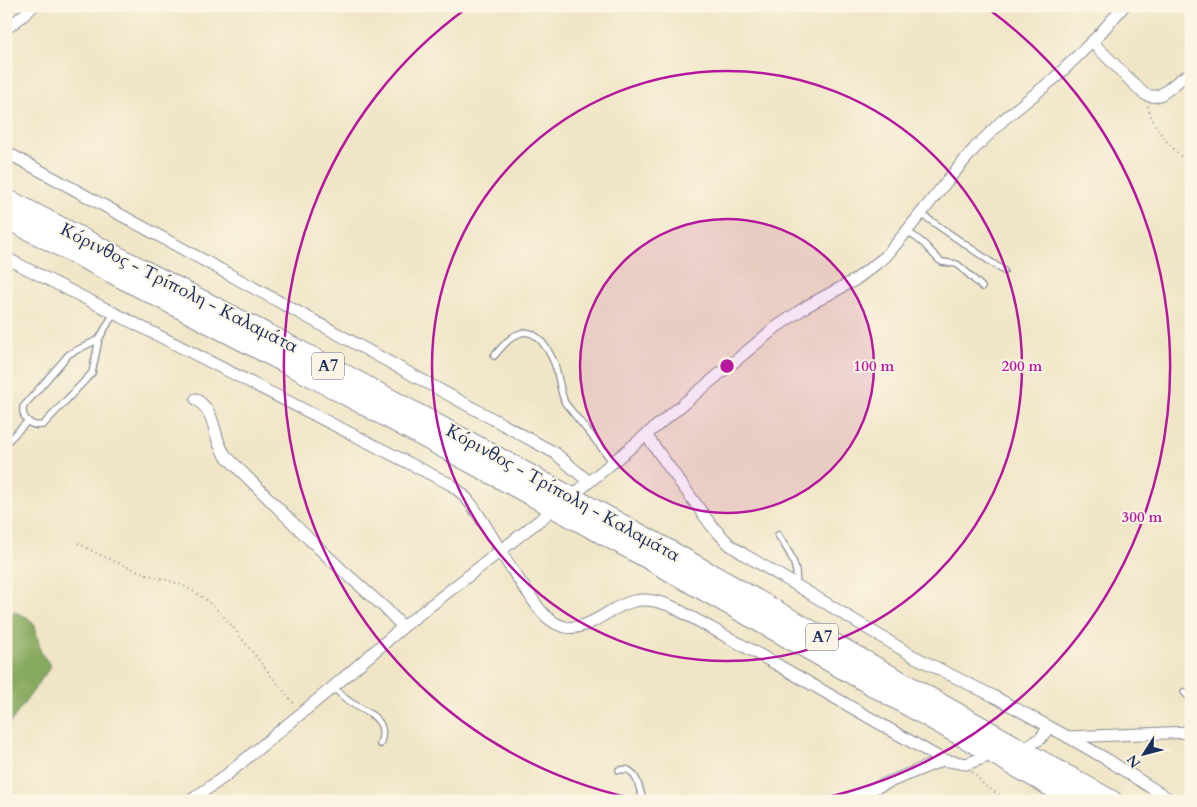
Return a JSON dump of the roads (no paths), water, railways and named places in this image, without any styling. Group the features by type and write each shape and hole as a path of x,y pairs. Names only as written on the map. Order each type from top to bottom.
{"highway":[{"path":"6,191 53,223"},
{"name":"Κόρινθος - Τρίπολη - Καλαμάτα","path":"6,199 323,363 648,539 1112,801"},
{"name":"Κόρινθος - Τρίπολη - Καλαμάτα","path":"7,219 314,378 647,558 1077,801"}],"street":[{"path":"6,29 33,6"},
{"path":"577,492 775,328 807,306 867,272 885,257 986,136 1056,76 1092,42 1124,6"},
{"path":"1092,42 1148,96 1156,97 1161,95 1177,81 1191,74"},
{"path":"6,152 555,453 589,482"},
{"path":"6,258 450,484 459,490 473,505 513,572 535,603 554,623 576,628 634,601 658,601 671,606 786,670 943,760 966,764 983,758"},
{"path":"196,399 202,403 210,415 218,442 226,456 403,627"},
{"path":"646,435 711,525 730,545 913,656 993,696 1068,737 1172,801"},
{"path":"190,801 224,777 333,688 403,627 545,516"},
{"path":"1032,743 1040,740 1049,727"},
{"path":"1068,737 1191,732"},
{"path":"843,801 943,760"}],"lane":[{"path":"921,214 1004,271"},
{"path":"906,232 924,244 942,262 957,264 964,269 982,288"},
{"path":"99,340 69,354 23,407 24,416 28,422 36,426 44,425 92,373 99,340 114,313"},
{"path":"494,356 520,333 526,332 537,336 555,366 565,403 613,462"},
{"path":"6,444 28,422"},
{"path":"778,535 795,565 797,573 796,585"},
{"path":"333,688 346,700 370,713 377,720 383,734 380,744"},
{"path":"1184,692 1191,699"},
{"path":"619,770 632,772 638,783 643,801"}]}
